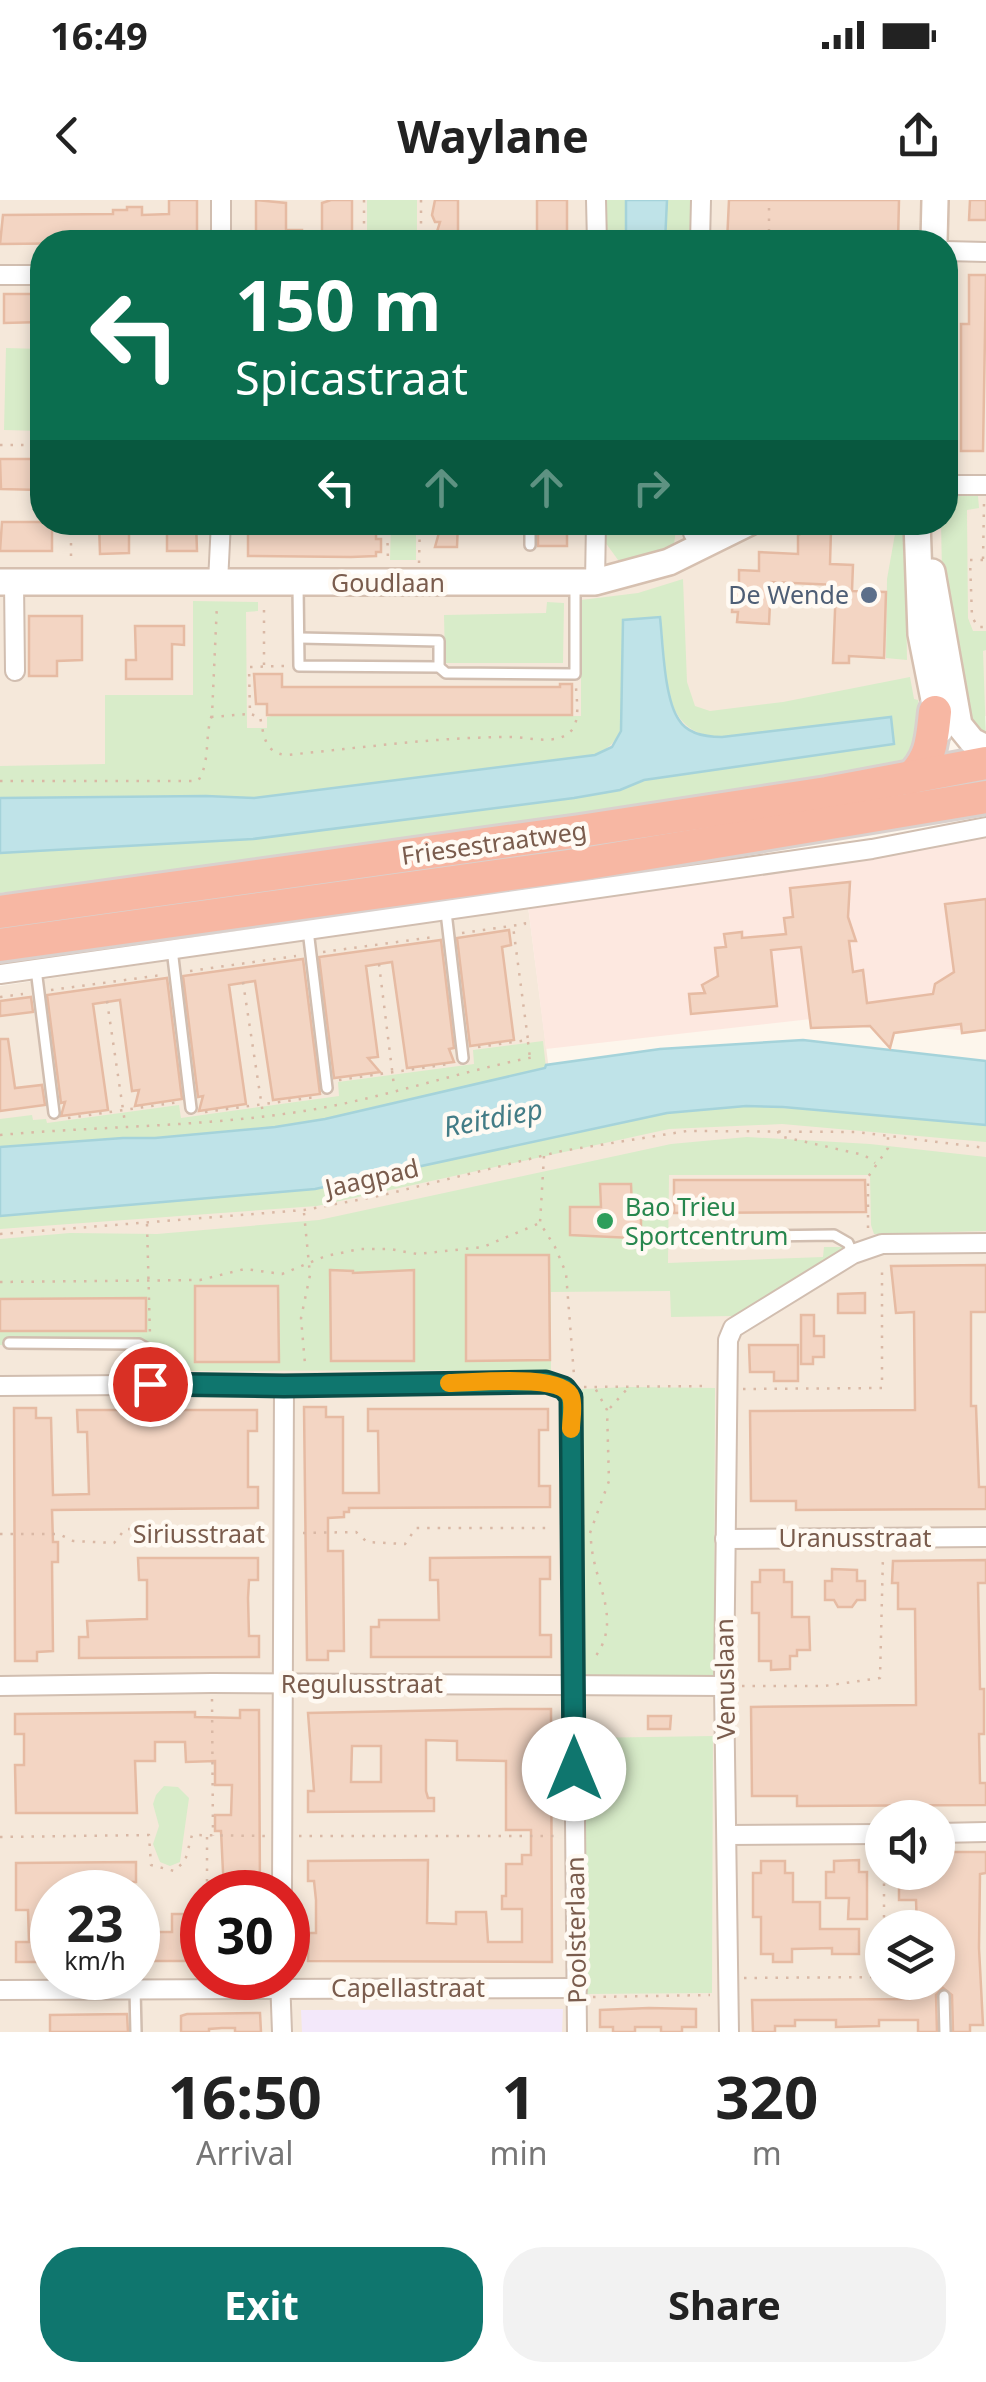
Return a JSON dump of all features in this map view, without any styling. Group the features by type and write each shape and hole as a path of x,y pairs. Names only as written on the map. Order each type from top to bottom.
{"highway":[{"path":"911,778 924,766 946,715"},
{"name":"Friesestraatweg","path":"0,912 580,831 986,764"},
{"name":"Friesestraatweg","path":"0,945 984,808"}],"street":[{"path":"221,200 221,230"},
{"path":"596,200 596,230"},
{"path":"700,230 701,200"},
{"path":"934,230 935,200"},
{"path":"958,251 986,252"},
{"path":"0,275 30,275"},
{"path":"958,487 985,490"},
{"path":"218,590 220,535"},
{"path":"585,582 594,535"},
{"path":"694,535 702,547"},
{"name":"Goudlaan","path":"15,671 7,582 72,581 218,590 298,583 585,582 669,562 725,535"},
{"path":"917,535 921,634 946,715 986,748"},
{"path":"0,974 872,849 984,808 952,770 929,535"},
{"path":"853,1254 882,1244 986,1243"},
{"name":"Venuslaan","path":"729,2032 724,1686 728,1340 733,1328 853,1254"},
{"path":"2,1385 546,1382 564,1388"},
{"name":"Siriusstraat","path":"283,1870 284,1386"},
{"name":"Poolsterlaan","path":"564,1388 571,1397 577,2032"},
{"name":"Uranusstraat","path":"725,1539 986,1538"},
{"name":"Regulusstraat","path":"0,1686 212,1682 724,1686"},
{"path":"955,1833 986,1832"},
{"path":"728,1835 865,1834"},
{"name":"Capellastraat","path":"310,1983 577,1993"},
{"name":"Capellastraat","path":"0,1990 30,1990"},
{"path":"281,2000 282,2032"}],"lane":[{"path":"530,535 530,546"},
{"path":"300,638 439,641 440,667 446,673 576,674 585,582"},
{"path":"298,583 299,666 440,667"},
{"path":"446,910 463,1058"},
{"path":"308,930 327,1088"},
{"path":"172,949 187,1110"},
{"path":"36,969 54,1114"},
{"path":"687,1237 834,1235 848,1242 853,1254"},
{"path":"9,1343 147,1346 151,1352 150,1384"},
{"path":"135,2000 136,2032"},
{"path":"944,2000 944,2032"}],"path":[{"path":"364,200 364,230"},
{"path":"421,200 421,230"},
{"path":"769,230 770,200"},
{"path":"0,445 30,445"},
{"path":"985,490 985,560 970,560 972,617 978,627 986,627"},
{"path":"71,535 72,581"},
{"path":"388,535 388,564"},
{"path":"420,535 420,564"},
{"path":"0,781 198,781 206,769 218,590"},
{"path":"264,598 264,666"},
{"path":"250,714 249,667 299,666"},
{"path":"211,717 260,716 266,744 272,751 286,755 468,738 560,737 576,721 576,674"},
{"path":"0,997 525,924 522,900"},
{"path":"379,964 395,1089"},
{"path":"243,982 264,1116"},
{"path":"107,1002 126,1125"},
{"path":"0,1135 126,1125 172,1126 340,1104 532,1058 528,1040"},
{"path":"338,1094 340,1104"},
{"path":"172,1126 187,1110"},
{"path":"778,1129 778,1136 864,1155 877,1164"},
{"name":"Jaagpad","path":"0,1234 304,1210 379,1196 544,1155 686,1130 778,1129 888,1136 986,1148"},
{"path":"564,1388 882,1388 882,1244 868,1230 868,1177 888,1148 888,1136"},
{"path":"544,1155 540,1223 562,1260 569,1285 576,1372 564,1388"},
{"path":"304,1210 309,1284 301,1318 304,1385"},
{"path":"147,1222 147,1346"},
{"path":"0,1282 200,1280 245,1269 282,1274 341,1252 369,1248 417,1254 484,1247 540,1223"},
{"path":"573,1684 605,1644 607,1629 604,1592 592,1558 590,1533 609,1481 608,1410 594,1387"},
{"path":"608,1410 629,1387"},
{"path":"284,1534 356,1532 367,1542 405,1544 416,1528 572,1528"},
{"name":"Siriusstraat","path":"0,1534 59,1534 73,1541 114,1543 125,1529 284,1534"},
{"path":"724,1686 824,1686 880,1678 883,1538"},
{"path":"212,1682 213,1836"},
{"path":"0,1837 149,1835 151,1864 174,1871 185,1861 192,1836 575,1836"},
{"path":"207,1836 207,1870"},
{"path":"577,1993 865,1978"}],"shaded area":[{"path":"0,200 986,200 986,716 0,863"},
{"path":"986,833 986,1032 811,1019 546,1049 528,906"},
{"path":"528,906 550,1078 303,1134 0,1161 0,986"},
{"path":"777,1089 986,1110 986,2032 0,2032 0,1184"},
{"path":"563,2009 562,2032 302,2032 301,2010"}],"green space":[{"path":"367,200 417,200 417,230 367,230"},
{"path":"605,200 626,200 626,230 606,230"},
{"path":"667,200 691,200 690,230 666,230"},
{"path":"6,348 30,349 30,431 4,430"},
{"path":"958,496 978,496 979,508 967,510 968,618 973,631 986,631 986,738 971,729 942,572 941,535 958,535"},
{"path":"391,535 416,535 416,560 390,560"},
{"path":"605,535 675,535 674,544 621,564 605,542"},
{"path":"895,535 905,535 907,660 886,658 887,579"},
{"path":"683,579 687,682 695,706 710,711 783,702 910,677 926,737 908,769 253,865 0,893 0,853 253,839 574,798 620,790 643,780 894,743 890,717 722,737 701,734 686,725 670,695 660,617 626,664 621,729 608,747 595,755 254,798 0,798 0,766 105,764 105,695 193,695 193,601 258,602 258,611 246,612 247,728 267,728 267,717 272,716 581,716 581,600 638,593"},
{"path":"547,602 564,603 563,663 445,663 444,615 546,613"},
{"path":"543,1041 546,1068 325,1119 155,1138 0,1147 0,1119 32,1115 33,1120 46,1119 47,1123 179,1105 181,1118 339,1096 338,1082 474,1064 473,1050"},
{"path":"746,1106 986,1125 986,1142 782,1124 669,1129 317,1206 0,1229 0,1216 315,1189 667,1113"},
{"path":"747,1137 870,1144 986,1157 986,1231 874,1234 870,1175 669,1175 668,1263 823,1257 824,1247 845,1247 734,1316 671,1317 670,1291 551,1292 551,1370 152,1371 150,1342 0,1345 0,1239 70,1233 157,1234 319,1220 671,1144"},
{"path":"715,1388 714,1676 581,1676 582,1389"},
{"path":"713,1736 712,1993 586,1994 585,1738"},
{"path":"164,1786 178,1787 189,1798 180,1862 170,1866 160,1862 153,1844 159,1826 153,1804"}],"water":[{"path":"626,200 667,200 666,230 626,230"},
{"path":"660,617 670,699 679,720 693,732 722,737 891,717 894,744 644,780 620,790 574,798 253,839 0,853 0,798 254,798 595,755 612,747 621,731 623,620"},
{"name":"Reitdiep","path":"803,1040 986,1061 986,1125 783,1107 667,1113 315,1189 0,1216 0,1147 275,1127 325,1119 546,1065 660,1049"}],"building":[{"path":"169,200 197,200 197,230 30,230 30,244 0,244 3,215 113,214 113,210 127,207 142,207 142,215 169,214"},
{"path":"256,200 286,203 286,230 256,230"},
{"path":"352,200 352,230 322,230 322,203"},
{"path":"435,200 458,200 458,230 438,230 440,222 435,222"},
{"path":"537,200 567,200 567,230 537,230"},
{"path":"729,200 899,200 898,230 728,230"},
{"path":"970,200 986,200 986,220 969,220"},
{"path":"969,275 986,275 983,451 961,451 961,324 969,324"},
{"path":"4,294 30,294 30,322 4,323"},
{"path":"0,459 30,459 30,490 1,489"},
{"path":"2,522 30,522 30,535 52,535 52,551 0,551"},
{"path":"99,535 129,535 129,553 100,554"},
{"path":"167,535 196,535 197,551 167,551"},
{"path":"248,535 376,535 376,539 381,539 381,552 376,552 376,556 248,556"},
{"path":"438,535 457,535 457,547 435,547"},
{"path":"538,535 567,535 567,546 538,546"},
{"path":"798,535 831,535 830,564 853,565 852,591 886,592 884,658 849,656 849,663 833,663 836,585 771,582 769,624 737,622 738,612 732,612 739,570 759,571 759,552 798,554"},
{"path":"29,616 82,616 82,660 57,661 57,676 29,676"},
{"path":"135,626 184,626 184,645 172,644 172,679 126,679 126,660 136,660"},
{"path":"254,674 282,674 282,687 572,684 572,715 267,715 267,704 256,704"},
{"path":"850,882 848,917 856,941 849,941 853,972 863,970 867,1003 933,994 935,984 954,972 945,904 986,899 986,1030 962,1033 961,1024 894,1033 890,1048 870,1026 811,1028 801,947 771,950 777,1006 691,1014 689,994 705,993 702,985 718,976 715,948 726,947 724,934 742,932 742,938 786,934 784,918 793,917 790,888"},
{"path":"509,930 511,945 502,947 514,1040 470,1046 457,938"},
{"path":"441,940 454,1048 449,1049 454,1062 407,1068 392,962 366,966 378,1057 368,1058 380,1072 334,1078 319,957"},
{"path":"303,959 320,1094 273,1100 255,981 229,985 246,1104 199,1111 203,1096 198,1097 183,976"},
{"path":"167,978 182,1099 135,1106 139,1090 132,1091 120,1000 93,1004 108,1110 61,1116 65,1102 61,1103 47,995"},
{"path":"31,997 33,1012 0,1016 0,1001"},
{"path":"0,1039 8,1039 15,1088 42,1085 45,1105 0,1111"},
{"path":"674,1180 865,1180 866,1212 674,1213"},
{"name":"Bao Trieu Sportcentrum","path":"600,1184 631,1184 632,1207 641,1207 641,1234 632,1234 632,1238 570,1235 570,1207 601,1207"},
{"path":"466,1255 549,1255 550,1360 466,1361"},
{"path":"986,1265 986,1312 971,1312 971,1406 976,1406 979,1487 986,1487 986,1509 796,1510 796,1501 751,1501 750,1411 915,1410 914,1312 896,1313 891,1266"},
{"path":"330,1270 414,1270 414,1361 331,1361"},
{"path":"195,1286 278,1286 279,1362 195,1362"},
{"path":"865,1293 865,1313 838,1313 838,1294"},
{"path":"146,1298 146,1331 0,1331 0,1299"},
{"path":"801,1315 814,1315 814,1336 824,1336 824,1357 813,1357 813,1364 801,1364"},
{"path":"749,1345 798,1345 798,1381 774,1381 774,1372 750,1372"},
{"path":"304,1407 326,1407 326,1417 343,1417 343,1493 379,1493 378,1431 368,1431 368,1409 548,1409 548,1430 539,1430 539,1486 550,1486 550,1507 349,1508 344,1517 328,1518 328,1551 343,1551 344,1651 328,1651 328,1660 307,1660"},
{"path":"14,1408 36,1408 36,1418 51,1418 53,1495 89,1494 87,1432 78,1432 77,1410 257,1410 257,1431 248,1431 248,1487 258,1487 258,1508 52,1510 53,1542 58,1542 58,1562 52,1562 53,1651 37,1652 37,1661 15,1661"},
{"path":"550,1557 550,1579 540,1579 540,1635 551,1635 551,1657 371,1657 371,1627 379,1627 379,1620 439,1620 438,1580 430,1580 430,1558"},
{"path":"138,1558 258,1558 258,1580 249,1580 248,1598 249,1636 259,1636 259,1657 79,1658 79,1637 88,1637 87,1621 147,1619 147,1580 139,1580"},
{"path":"986,1560 986,1583 978,1583 980,1689 984,1689 984,1734 979,1734 980,1783 986,1783 986,1805 955,1805 955,1800 865,1800 865,1806 797,1806 797,1796 752,1796 751,1707 916,1705 915,1609 898,1609 898,1583 892,1583 893,1561"},
{"path":"832,1569 857,1570 857,1581 865,1581 865,1600 857,1600 852,1607 838,1607 834,1600 825,1600 825,1581 832,1581"},
{"path":"760,1570 784,1570 784,1582 792,1582 792,1617 809,1617 810,1650 797,1650 797,1656 790,1656 790,1669 771,1670 771,1661 759,1661 759,1613 752,1613 752,1582 760,1582"},
{"path":"551,1709 552,1962 310,1961 310,1933 316,1933 316,1900 308,1861 428,1860 427,1923 456,1924 456,1912 486,1912 488,1942 522,1942 522,1909 502,1909 502,1896 506,1896 506,1864 522,1864 522,1855 531,1855 531,1830 506,1830 506,1761 457,1760 457,1741 426,1740 426,1791 428,1798 434,1798 434,1811 308,1812 308,1791 314,1791 308,1713","holes":["352,1746 381,1746 381,1782 351,1782"]},
{"path":"240,1710 259,1710 260,1870 223,1870 221,1831 215,1831 215,1815 231,1815 232,1785 215,1785 215,1761 186,1762 185,1742 155,1742 155,1761 135,1761 137,1813 16,1813 15,1765 24,1765 24,1734 15,1734 15,1714 195,1712 195,1717 240,1718"},
{"path":"648,1716 671,1716 670,1729 648,1729"},
{"path":"955,1852 986,1852 986,1873 980,1874 983,2025 970,2025 970,2032 953,2032 955,1910 916,1910 916,1900 899,1900 899,1890 955,1890"},
{"path":"859,1860 859,1872 865,1872 867,1890 865,1919 848,1919 849,1898 826,1898 826,1872 834,1872 834,1861"},
{"path":"761,1861 785,1861 785,1873 793,1873 793,1902 820,1902 820,1929 859,1929 859,1954 832,1954 832,1948 792,1949 792,1962 773,1962 773,1954 761,1954 761,1917 753,1917 753,1873 761,1873"},
{"path":"136,1862 136,1870 30,1870 30,1962 16,1962 16,1942 29,1942 28,1910 16,1910 16,1863"},
{"path":"172,1914 180,1914 180,1961 160,1961 160,1932 172,1932"},
{"path":"752,2000 936,2000 937,2032 918,2032 918,2020 879,2020 879,2026 836,2027 836,2020 795,2020 795,2026 775,2026 775,2032 753,2032"},
{"path":"696,2009 696,2027 682,2027 682,2032 635,2027 635,2032 613,2032 613,2027 600,2027 600,2010"},
{"path":"260,2013 261,2032 222,2028 181,2032 181,2016 187,2014"},
{"path":"127,2014 128,2032 50,2032 50,2015"}],"slow traffic":[{"path":"449,1383 546,1382 564,1388 571,1397 571,1429"}],"place":[{"name":"De Wende","path":"869,595"},
{"name":"Bao Trieu Sportcentrum","path":"605,1221"}],"route":[{"path":"150,1384 546,1382 564,1388 571,1397 574,1769"}]}
